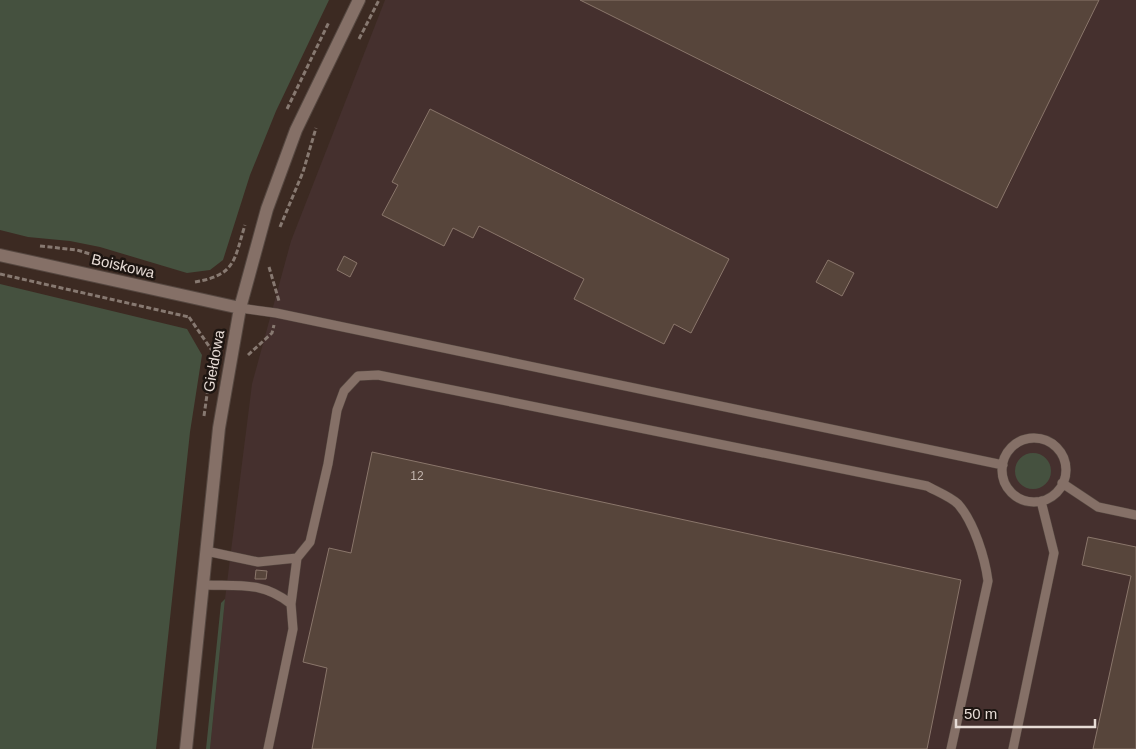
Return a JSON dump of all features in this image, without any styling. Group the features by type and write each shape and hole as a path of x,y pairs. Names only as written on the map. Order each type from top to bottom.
{"street":[{"name":"Giełdowa","path":"186,749 219,428 240,308 267,209 296,130 359,0"},
{"name":"Boiskowa","path":"0,255 240,308"}],"lane":[{"path":"240,308 1003,465"},
{"path":"268,749 293,629 291,604 297,558 310,542 328,464 337,410 344,391 358,376 378,375 927,486 957,504 979,544 985,561 988,581 951,749"},
{"path":"1035,438 1045,440 1062,455 1065,466 1062,483 1052,496 1042,501 1024,500 1010,491 1004,482 1003,465 1008,452 1015,445 1035,438"},
{"path":"1062,483 1098,506 1136,515"},
{"path":"1013,749 1054,553 1042,501"},
{"path":"206,551 258,562 297,558"},
{"path":"203,585 258,587 276,593 291,604"}],"path":[{"path":"355,47 379,0"},
{"path":"276,236 302,172 318,120"},
{"path":"36,246 77,250 138,269"},
{"path":"187,280 196,282 223,274 233,262"},
{"path":"268,271 269,262"}],"shaded area":[{"path":"385,0 1136,0 1136,749 210,749 225,599 252,384 291,241"}],"green space":[{"path":"0,0 329,0 276,111 250,175 223,260 210,270 187,273 100,247 70,241 28,237 0,230"},
{"path":"0,284 187,329 202,355 190,432 156,749 0,749"},
{"path":"1033,453 1040,454 1046,458 1050,464 1050,478 1046,484 1040,488 1033,489 1026,488 1020,484 1016,478 1015,471 1016,464 1020,458 1026,454"},
{"path":"225,599 210,749 206,749 221,603"}],"building":[{"path":"580,0 1099,0 997,208"},
{"path":"430,109 729,259 691,333 674,324 664,344 574,299 584,279 479,226 473,238 453,228 444,246 382,215 398,185 392,182"},
{"path":"344,256 357,263 350,277 337,270"},
{"path":"828,260 854,273 842,296 816,282"},
{"path":"372,452 961,580 927,749 312,749 327,668 303,662 329,548 351,553"},
{"path":"1088,537 1136,547 1136,749 1093,749 1131,576 1082,565"},
{"path":"256,570 267,571 266,579 255,579"}]}
